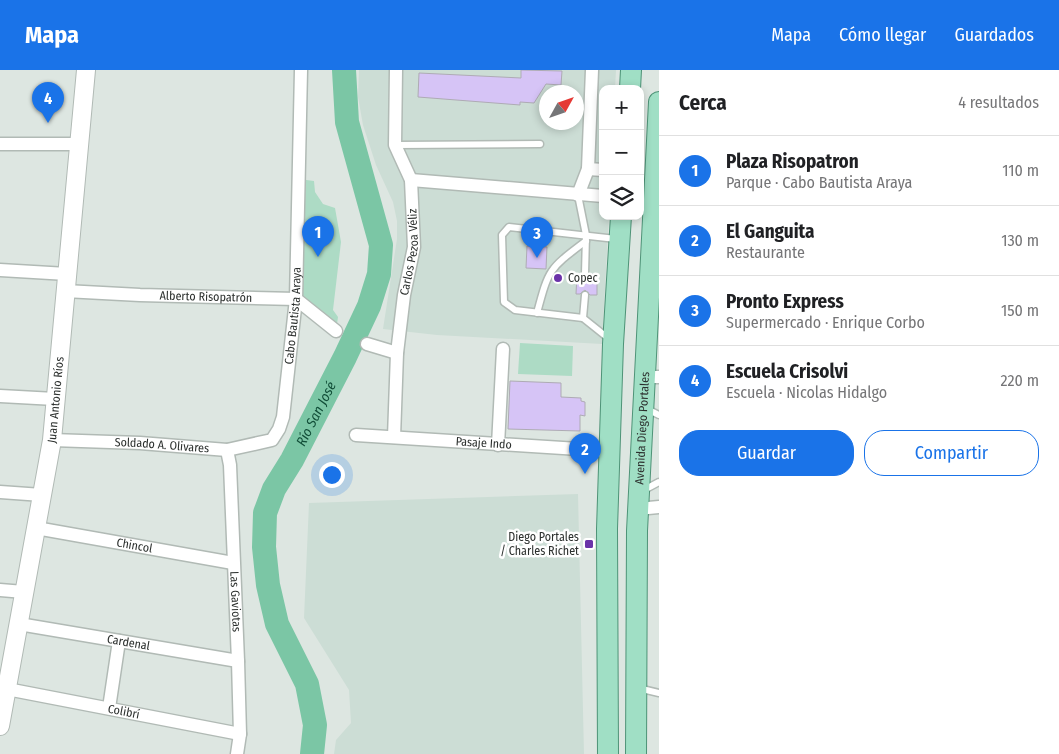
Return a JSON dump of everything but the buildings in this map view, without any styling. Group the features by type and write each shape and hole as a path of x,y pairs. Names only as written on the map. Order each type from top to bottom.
{"main road":[{"name":"Juan Antonio Ríos","path":"0,726 5,686 19,624 52,440 86,70"},
{"path":"630,85 632,70"},
{"name":"Avenida Diego Portales","path":"636,754 636,531 638,501 651,411 650,260 647,198 659,102"},
{"path":"608,754 607,529 613,344 622,220"},
{"path":"620,240 650,260"},
{"path":"607,529 636,531"}],"street":[{"name":"Cabo Bautista Araya","path":"272,440 279,429 283,417 296,299 301,70"},
{"name":"Carlos Pezoa Véliz","path":"394,437 396,352 404,295 414,247 411,180 394,145 396,70"},
{"path":"578,195 588,169 592,70"},
{"path":"0,144 79,144"},
{"path":"588,169 599,170"},
{"path":"411,180 599,196"},
{"name":"Alberto Risopatrón","path":"0,270 140,295 296,299"},
{"path":"296,299 336,331"},
{"path":"366,344 396,352"},
{"path":"498,445 503,349"},
{"path":"0,396 55,400"},
{"name":"Pasaje Indo","path":"356,435 610,452"},
{"name":"Soldado A. Olivares","path":"52,440 140,443 227,450 272,440"},
{"name":"Las Gaviotas","path":"227,450 230,465 238,661 240,734 237,754"},
{"path":"0,492 42,495"},
{"path":"638,501 659,507"},
{"name":"Chincol","path":"36,528 233,563"},
{"path":"0,590 24,592"},
{"name":"Cardenal","path":"19,624 238,661"},
{"path":"109,708 119,641"},
{"name":"Colibrí","path":"5,686 240,734"}],"lane":[{"path":"394,145 540,144"},
{"path":"578,195 586,238 585,274"},
{"path":"613,344 602,332 583,318 516,310 504,302 502,236 509,227 586,238 620,240"},
{"path":"537,313 547,276 555,264 586,238"},
{"path":"583,318 585,295"},
{"path":"638,501 659,482"},
{"path":"635,688 659,693"}],"shaded area":[{"path":"359,70 616,70 615,85 599,85 599,220 609,220 602,344 437,335 383,329 397,239 397,221 393,202 376,165 363,125 358,97"},
{"path":"578,494 584,754 334,754 336,740 351,723 349,690 304,618 309,503"}],"green space":[{"path":"299,179 314,181 315,192 323,204 335,208 341,242 333,310 338,317 336,331 296,299"},
{"path":"520,343 573,346 572,376 518,374"}],"waterway":[{"name":"Río San José","path":"312,754 315,725 307,684 277,624 268,585 264,547 265,513 274,489 292,460 345,357 369,306 379,274 381,245 347,122 344,70"}],"place":[{"name":"Escuela Crisolvi","path":"48,123"},
{"name":"Plaza Risopatron","path":"318,257"},
{"name":"Pronto Express","path":"537,258"},
{"name":"Copec","path":"558,278"},
{"name":"El Ganguita","path":"585,474"},
{"name":"Diego Portales / Charles Richet","path":"589,544"}]}
